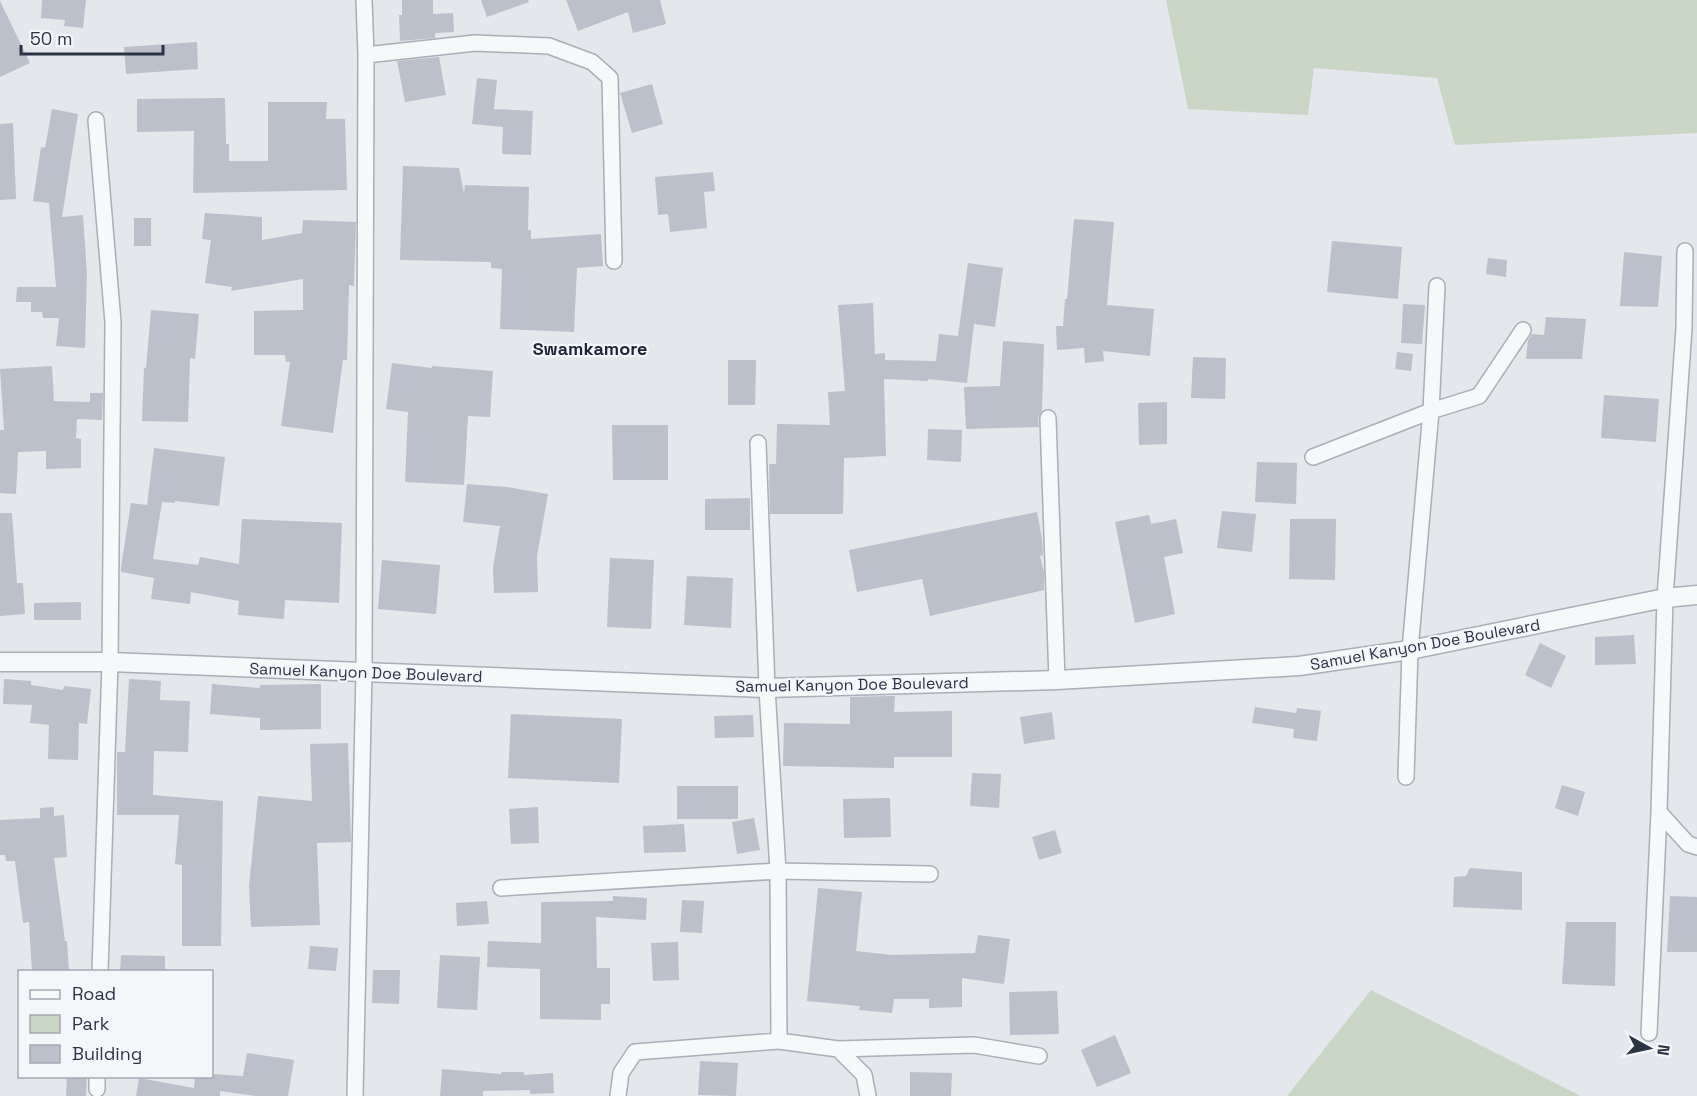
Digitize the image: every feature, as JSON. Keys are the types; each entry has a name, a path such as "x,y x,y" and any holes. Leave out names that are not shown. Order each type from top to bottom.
{"street":[{"path":"355,1096 364,671 366,55 364,0"},
{"path":"366,55 475,43 549,46 592,62 610,78 614,261"},
{"path":"96,120 113,322 110,662 100,970"},
{"path":"1649,1033 1659,812 1665,598 1684,328 1685,251"},
{"path":"1406,777 1410,650 1431,411 1437,286"},
{"path":"1313,457 1431,411 1479,396 1523,330"},
{"path":"1048,418 1057,680"},
{"path":"758,443 767,688 778,871 779,1041"},
{"name":"Samuel Kanyon Doe Boulevard","path":"0,662 110,662 767,688 1057,680 1299,666 1410,650 1665,598 1697,595"},
{"path":"1659,812 1688,844 1697,847"},
{"path":"501,888 778,871 930,874"},
{"path":"618,1096 621,1073 635,1052 779,1041 838,1049 974,1045 1039,1056"},
{"path":"838,1049 864,1075 868,1096"}],"green space":[{"path":"1166,0 1697,0 1697,133 1455,145 1437,78 1314,68 1308,115 1188,109"},
{"path":"1371,990 1581,1096 1287,1096"}],"building":[{"path":"42,0 86,0 83,28 64,26 65,20 41,18"},
{"path":"402,0 433,0 433,14 453,13 454,32 435,33 435,38 400,41 399,15 402,15"},
{"path":"481,0 528,0 529,2 487,17"},
{"path":"566,0 660,0 666,24 633,33 628,12 578,31"},
{"path":"0,1 30,63 0,77"},
{"path":"197,42 198,69 126,74 124,47"},
{"path":"439,57 446,95 405,102 397,61"},
{"path":"477,78 497,80 494,109 533,111 531,155 502,154 503,127 472,124"},
{"path":"652,84 663,124 632,133 620,93"},
{"path":"225,98 226,144 229,144 229,161 268,161 268,102 327,102 326,119 345,119 347,190 193,193 194,131 137,132 137,99"},
{"path":"52,109 78,114 62,217 83,215 87,274 85,348 56,346 59,318 43,318 42,312 31,312 31,302 16,302 17,287 56,287 49,203 33,201 41,147 45,148"},
{"path":"13,123 16,199 0,200 0,124"},
{"path":"403,166 459,168 464,193 465,185 529,187 528,230 531,230 531,239 601,234 603,266 577,268 574,332 500,329 502,269 491,268 491,262 400,260"},
{"path":"713,172 715,191 704,192 707,228 670,232 668,214 658,215 655,177"},
{"path":"205,213 262,217 262,240 302,233 303,220 356,222 354,286 349,285 347,360 343,360 333,433 281,426 290,362 286,362 285,355 254,355 254,311 303,310 303,279 231,291 232,287 205,283 211,240 202,239"},
{"path":"134,218 151,218 151,246 134,246"},
{"path":"1074,219 1114,222 1107,305 1154,309 1150,356 1103,351 1104,361 1085,363 1084,348 1057,350 1056,326 1063,326"},
{"path":"1332,241 1402,247 1398,299 1327,292"},
{"path":"1624,252 1662,256 1658,307 1620,306"},
{"path":"1488,258 1507,260 1506,277 1486,274"},
{"path":"968,263 1003,268 995,327 974,324 967,383 928,379 928,381 884,379 886,456 844,458 843,514 770,514 769,464 776,464 777,424 830,425 828,392 845,391 838,305 873,303 875,354 885,353 885,360 936,361 939,334 958,336"},
{"path":"1403,304 1425,305 1422,344 1401,343"},
{"path":"151,310 199,314 195,359 190,358 188,422 142,421 144,368 146,368"},
{"path":"1546,317 1586,319 1582,359 1526,359 1528,340 1532,334 1544,335"},
{"path":"1003,341 1044,344 1042,410 1038,418 1039,427 966,429 964,387 1000,386"},
{"path":"1397,352 1413,354 1411,371 1395,369"},
{"path":"1193,357 1226,358 1225,399 1191,398"},
{"path":"728,360 756,360 755,405 728,405"},
{"path":"392,363 432,368 432,366 493,371 490,417 468,416 464,485 405,482 408,412 386,409"},
{"path":"52,366 54,401 90,402 90,393 103,393 102,420 77,419 76,438 81,439 81,468 46,469 46,451 18,452 16,494 0,493 0,430 4,430 0,369"},
{"path":"1604,395 1659,399 1656,442 1601,438"},
{"path":"1167,402 1167,444 1139,445 1138,403"},
{"path":"612,425 668,425 668,480 613,480"},
{"path":"928,429 962,430 961,462 927,460"},
{"path":"154,448 225,457 219,506 175,501 175,503 162,502 153,559 198,565 200,557 239,564 242,519 342,523 339,603 285,600 284,619 238,615 239,601 191,592 190,604 151,599 154,578 121,572 121,567 131,503 147,505"},
{"path":"1257,462 1297,463 1296,504 1255,502"},
{"path":"467,484 507,487 548,494 537,556 538,592 494,593 493,568 500,526 463,522"},
{"path":"750,498 750,530 705,530 705,499"},
{"path":"1222,511 1256,514 1252,552 1217,548"},
{"path":"1037,512 1042,539 1043,555 1040,556 1044,572 1044,590 930,616 922,579 857,592 849,550"},
{"path":"0,513 12,513 17,583 23,583 25,614 0,616"},
{"path":"1149,515 1151,524 1176,519 1183,553 1164,557 1175,614 1135,623 1115,522"},
{"path":"1290,519 1336,519 1335,580 1289,579"},
{"path":"610,558 654,560 651,629 607,627"},
{"path":"382,560 440,565 436,614 378,609"},
{"path":"687,576 733,578 731,628 684,625"},
{"path":"81,602 81,620 34,620 34,603"},
{"path":"1634,635 1636,664 1595,665 1595,637"},
{"path":"1540,643 1566,656 1551,688 1525,675"},
{"path":"4,679 31,681 31,685 63,690 64,686 91,689 87,724 79,723 78,760 48,759 49,725 30,723 32,705 3,704"},
{"path":"129,679 161,681 160,700 190,701 188,752 154,751 153,795 223,801 221,946 182,946 182,865 175,864 179,815 117,815 117,752 125,752"},
{"path":"212,684 260,688 260,685 321,684 321,729 260,730 260,718 210,714"},
{"path":"895,696 894,712 952,711 952,757 894,757 894,768 783,766 784,723 850,724 850,697"},
{"path":"1255,707 1296,713 1297,708 1321,711 1317,741 1293,738 1294,729 1252,723"},
{"path":"1052,712 1055,739 1024,744 1020,717"},
{"path":"511,714 622,719 619,783 508,778"},
{"path":"753,715 754,737 715,738 714,716"},
{"path":"348,743 351,842 317,843 320,925 251,927 249,886 258,796 312,801 310,744"},
{"path":"972,773 1001,774 999,808 970,806"},
{"path":"1562,785 1585,792 1578,816 1555,808"},
{"path":"677,786 738,786 738,819 677,819"},
{"path":"890,798 891,837 844,838 843,799"},
{"path":"54,807 54,816 64,815 67,857 54,858 65,941 67,941 69,970 32,970 29,922 23,923 15,861 6,861 5,855 0,855 0,820 40,818 40,808"},
{"path":"538,807 539,843 511,844 509,809"},
{"path":"754,818 760,850 737,854 732,822"},
{"path":"684,824 686,852 644,853 643,826"},
{"path":"1055,830 1062,853 1039,860 1032,837"},
{"path":"1470,868 1522,872 1522,910 1453,907 1454,877 1466,876"},
{"path":"818,888 862,892 856,951 892,955 975,953 978,935 1010,939 1004,984 962,978 962,1007 929,1008 929,999 894,999 892,1013 859,1010 860,1006 807,1001"},
{"path":"613,896 647,898 646,920 596,917 597,968 610,968 610,1004 601,1004 601,1020 540,1019 540,969 487,967 488,941 541,943 541,902 613,901"},
{"path":"1670,896 1697,897 1697,952 1667,952"},
{"path":"682,900 704,901 702,933 680,932"},
{"path":"487,901 489,924 457,926 456,903"},
{"path":"1566,922 1616,922 1615,986 1562,984"},
{"path":"678,942 679,980 653,981 651,943"},
{"path":"310,946 338,948 336,971 308,969"},
{"path":"121,955 165,956 165,970 120,970"},
{"path":"440,955 480,957 477,1010 437,1008"},
{"path":"373,970 400,970 399,1004 372,1003"},
{"path":"1057,991 1059,1034 1010,1035 1009,992"},
{"path":"1115,1035 1131,1073 1097,1087 1081,1050"},
{"path":"247,1053 294,1060 288,1096 256,1096 220,1091 220,1096 136,1096 139,1078 194,1088 195,1078 213,1078 213,1074 243,1076"},
{"path":"700,1061 738,1063 736,1096 698,1095"},
{"path":"442,1069 501,1074 501,1072 524,1072 524,1075 553,1073 554,1093 530,1094 530,1090 483,1091 483,1096 440,1096"},
{"path":"910,1072 952,1073 951,1096 910,1096"},
{"path":"67,1078 87,1078 86,1096 66,1096"}],"district":[{"name":"Swamkamore","path":"590,349"}]}
